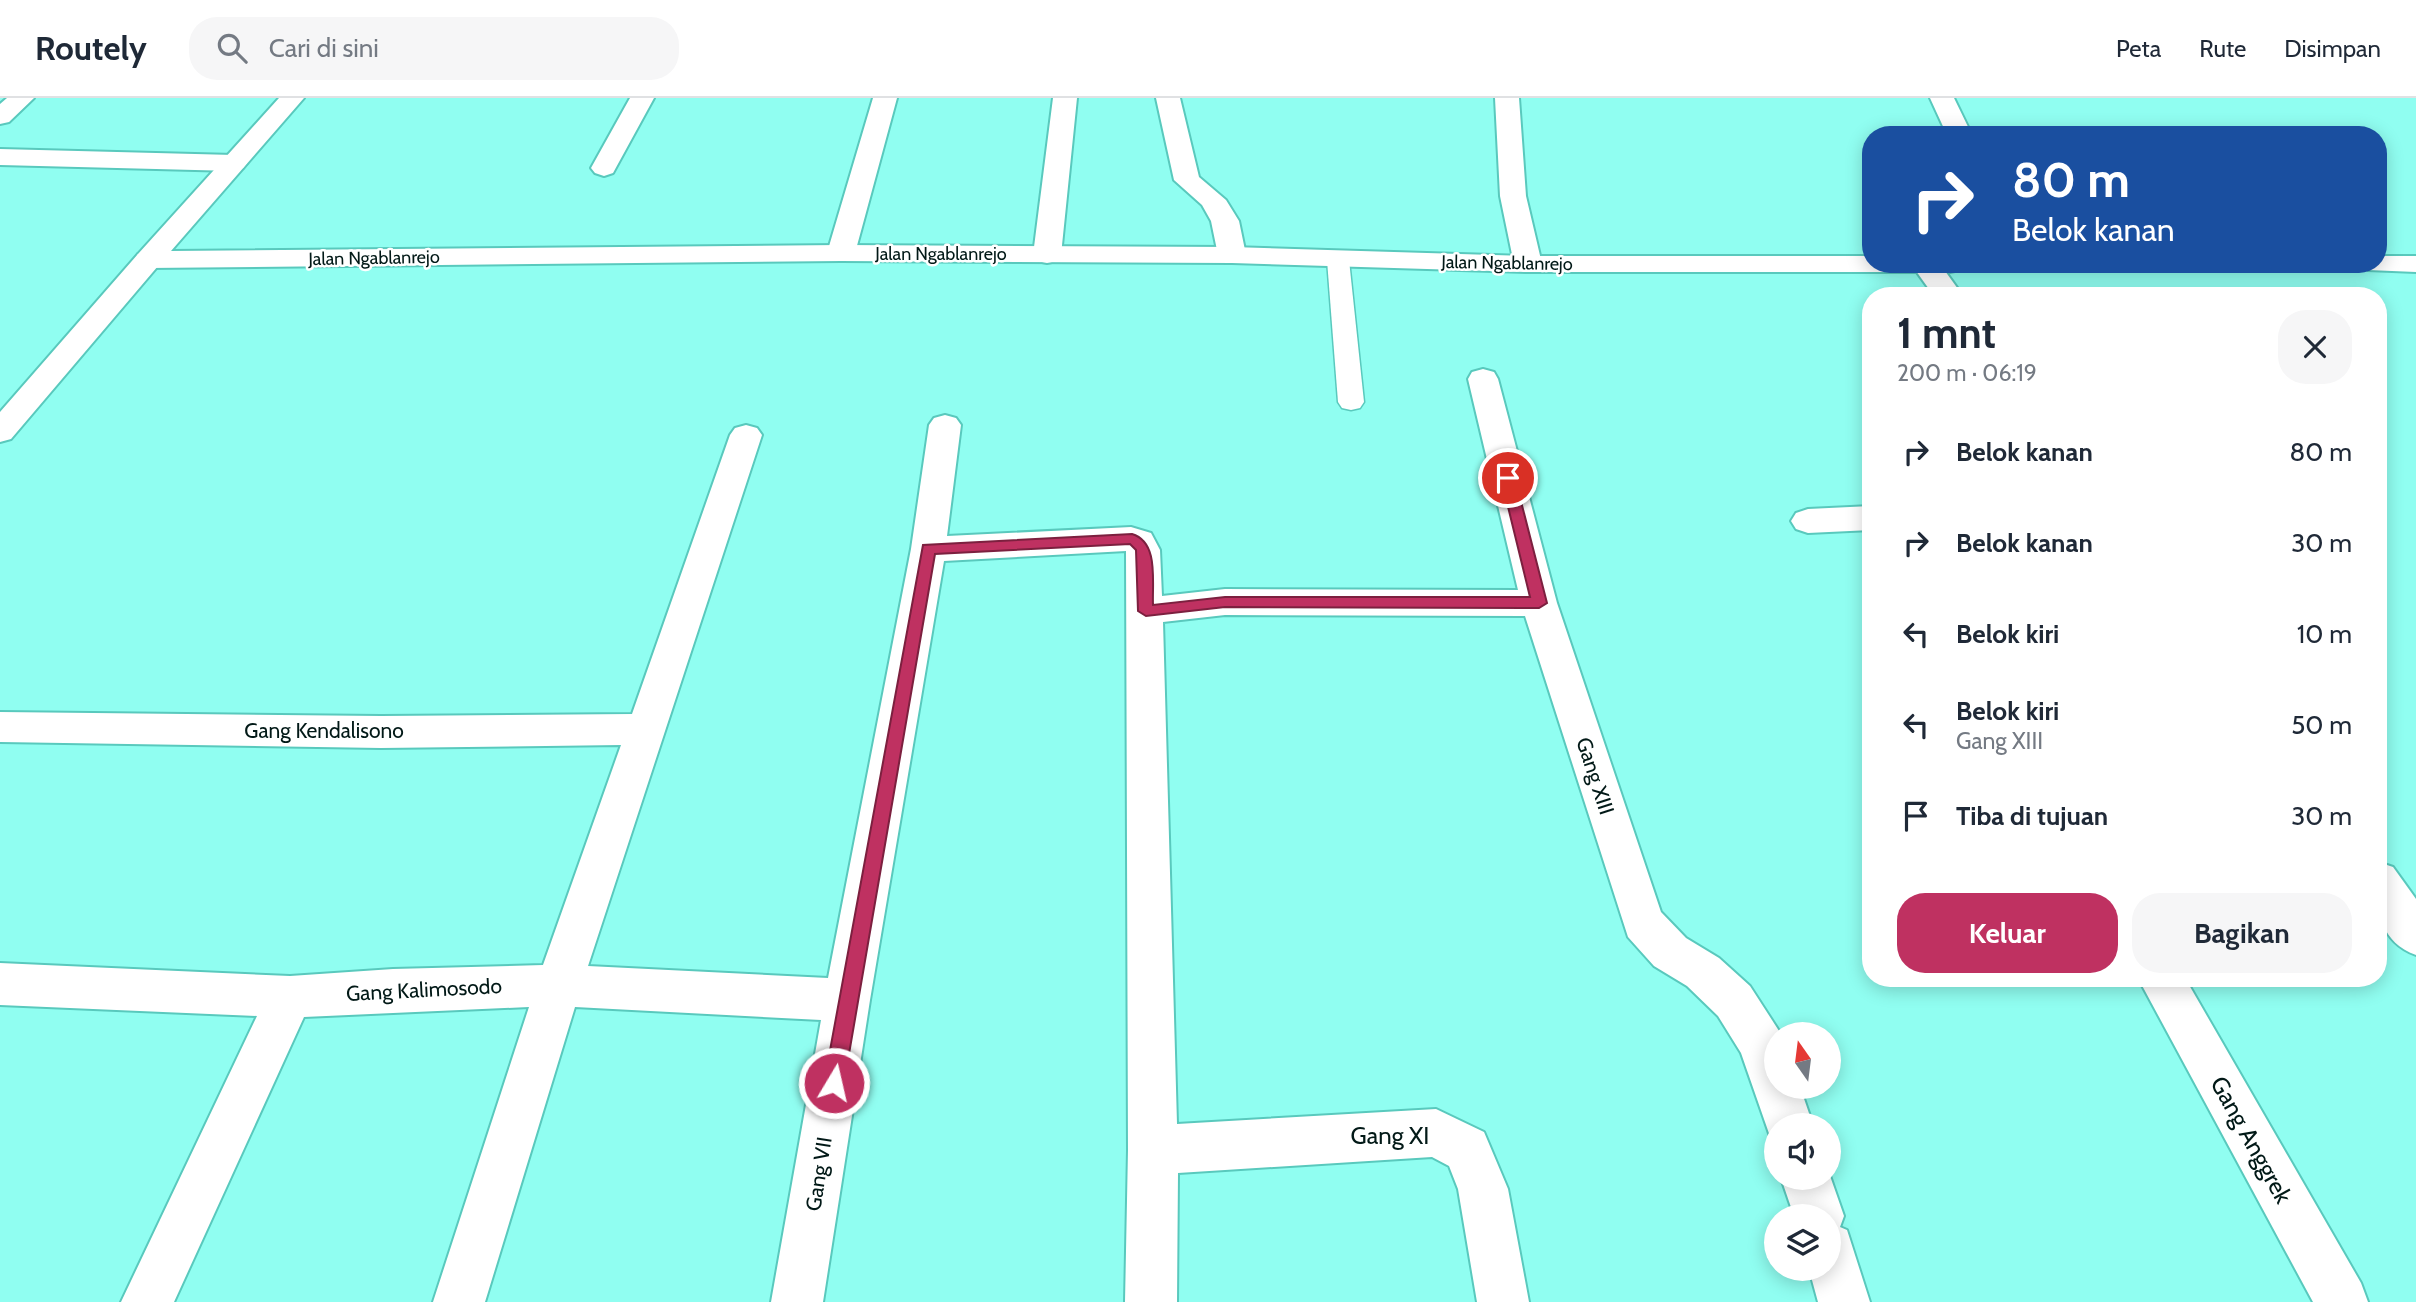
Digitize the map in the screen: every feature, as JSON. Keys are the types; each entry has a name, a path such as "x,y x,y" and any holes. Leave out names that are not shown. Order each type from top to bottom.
{"street":[{"path":"0,117 22,98"},
{"path":"0,432 292,98"},
{"path":"604,168 642,98"},
{"path":"841,253 885,98"},
{"path":"1047,255 1065,98"},
{"path":"1168,98 1187,180 1213,200 1225,220 1232,255"},
{"path":"1507,98 1513,196 1528,264"},
{"path":"1942,98 1956,126"},
{"path":"0,157 234,163"},
{"name":"Jalan Ngablanrejo","path":"148,260 841,253 1232,255 1528,264 1862,264"},
{"path":"2387,264 2416,264"},
{"name":"Gang XIII","path":"1483,379 1539,603 1643,923 1670,952 1703,972 1734,1001 1761,1044 1785,1113"},
{"name":"Gang VII","path":"797,1302 847,1000 928,549 944,425"},
{"path":"459,1302 559,985 746,435"},
{"path":"1808,521 1862,518"},
{"path":"928,549 1132,539 1139,542 1143,550 1153,1150 1151,1302"},
{"path":"1146,611 1225,602 1539,603"},
{"name":"Gang Kendalisono","path":"0,727 381,733 647,729"},
{"path":"2387,893 2416,935"},
{"name":"Gang Kalimosodo","path":"0,984 290,997 393,990 559,985 847,1000"},
{"name":"Gang Anggrek","path":"2165,987 2342,1302"},
{"path":"147,1302 290,997"},
{"name":"Gang XI","path":"1153,1150 1436,1133 1467,1149 1483,1189 1503,1302"},
{"path":"1838,1281 1844,1302"}],"lane":[{"path":"1338,260 1351,402"}],"route":[{"path":"834,1083 928,549 1132,539 1139,542 1143,550 1146,611 1225,602 1539,603 1508,478"}]}
